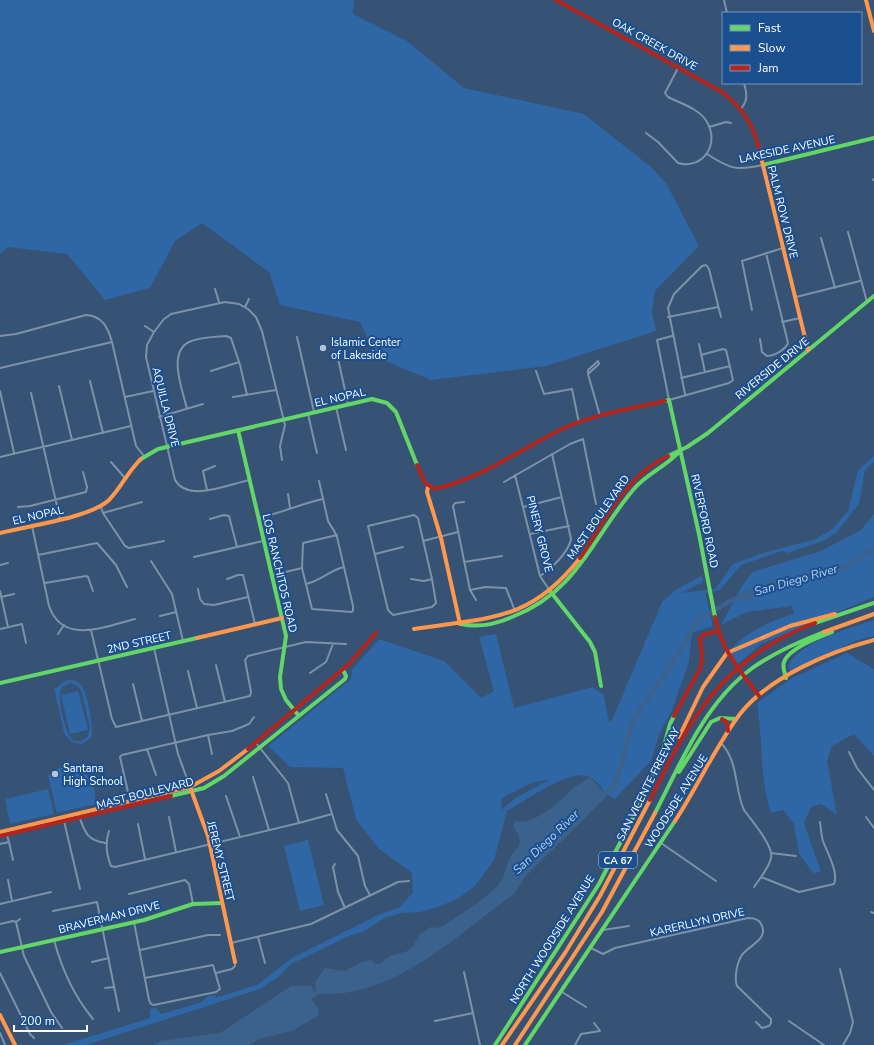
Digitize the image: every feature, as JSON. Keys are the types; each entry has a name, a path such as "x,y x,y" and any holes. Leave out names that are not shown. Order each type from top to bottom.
{"main road":[{"name":"OAK CREEK DRIVE","path":"556,0 727,95 741,109"},
{"path":"866,0 874,31"},
{"name":"PALM ROW DRIVE","path":"741,109 754,131 808,350"},
{"name":"LAKESIDE AVENUE","path":"763,164 874,138"},
{"name":"RIVERSIDE DRIVE","path":"680,451 708,433 874,296"},
{"name":"EL NOPAL","path":"0,533 82,515 101,507 108,501 134,464 144,456 167,447 348,404 377,399 387,403 392,408 428,486 427,492 441,538 460,624"},
{"path":"428,486 435,489 466,482 561,430 600,417 669,400"},
{"name":"RIVERFORD ROAD","path":"669,400 718,631 727,653 758,696"},
{"name":"LOS RANCHITOS ROAD","path":"238,430 286,636 286,647 280,684 284,697 299,716"},
{"name":"MAST BOULEVARD","path":"460,624 496,617 515,611 551,593 578,562 628,486 647,468 671,453 680,451"},
{"name":"MAST BOULEVARD","path":"460,624 479,626 514,617 533,608 571,579 618,509 642,481 660,466 674,459 680,451"},
{"path":"614,506 618,509"},
{"path":"551,593 590,642 595,652 601,686"},
{"name":"SAN VICENTE FREEWAY","path":"502,1045 576,936 600,895 672,755 700,707 744,661 781,638 874,602"},
{"path":"672,755 703,687 727,653 790,626 857,608"},
{"path":"786,678 784,661 791,654 815,640 874,614"},
{"name":"SAN VICENTE FREEWAY","path":"514,1045 588,935 614,891 701,726 717,702 750,670 785,648 874,614"},
{"name":"2ND STREET","path":"0,683 282,618"},
{"path":"414,629 460,624"},
{"name":"NORTH WOODSIDE AVENUE","path":"495,1045 608,866 640,804 661,757 670,724 700,670 702,661 700,639 703,635 718,631"},
{"name":"MAST BOULEVARD","path":"0,832 190,786 216,774 343,670 368,646 376,633"},
{"name":"WOODSIDE AVENUE","path":"525,1045 661,843 690,798 736,719 758,696 786,678 839,651 874,640"},
{"name":"MAST BOULEVARD","path":"0,836 192,792 216,782 345,679 345,672 343,670"},
{"path":"668,787 707,726 720,718 736,719"},
{"path":"720,718 727,722 728,731"},
{"name":"JEREMY STREET","path":"190,786 210,844 235,962"},
{"name":"BRAVERMAN DRIVE","path":"0,952 134,922 194,904 222,903"},
{"path":"0,1015 15,1045"}],"street":[{"path":"724,0 728,12"},
{"path":"646,133 658,142 678,163 698,162 707,154 711,139 710,127 707,121 698,112 666,94 666,90 678,68"},
{"path":"741,109 746,103 747,96 744,84"},
{"path":"710,127 726,122 731,123"},
{"name":"LAKESIDE AVENUE","path":"707,154 723,165 736,169 763,164"},
{"path":"848,232 860,281 867,302"},
{"path":"821,238 835,288"},
{"path":"752,310 742,262 745,259 783,248"},
{"path":"760,339 762,352 767,356 771,356 786,347 788,342 766,253"},
{"path":"685,394 668,317 668,308 674,294 702,266 706,265 709,269 721,317"},
{"path":"795,297 860,281"},
{"path":"215,289 218,302 232,302 245,307 254,314 259,325 284,420 285,429 280,446 282,460"},
{"path":"245,307 249,299"},
{"name":"AQUILLA DRIVE","path":"218,302 171,314 164,319 154,332 147,345 146,355 153,391 174,477 179,486 190,492 207,490 250,480"},
{"path":"668,317 719,307"},
{"path":"0,336 16,334 86,314 98,318 105,323 112,342 136,446 144,456"},
{"path":"782,322 800,318"},
{"path":"146,326 154,332"},
{"path":"187,409 177,362 180,350 190,342 226,336 231,338 247,394"},
{"name":"RIVERFORD ROAD","path":"669,400 657,340 673,336"},
{"path":"297,337 314,412"},
{"path":"0,368 112,342"},
{"path":"699,344 706,372"},
{"path":"669,400 685,394 729,383 733,378 727,352 723,349 701,354"},
{"path":"337,354 348,404"},
{"path":"588,374 600,364 598,361 588,369 588,374 600,417"},
{"path":"211,371 239,362"},
{"path":"681,378 731,366"},
{"path":"536,371 544,394 572,389 579,423"},
{"path":"90,381 103,433"},
{"path":"59,386 72,440"},
{"path":"233,397 276,390"},
{"path":"0,391 14,453"},
{"path":"125,397 153,391"},
{"path":"30,393 60,519"},
{"path":"159,417 203,404"},
{"path":"336,407 346,450"},
{"path":"308,414 317,454"},
{"path":"0,457 132,426"},
{"path":"504,482 570,444 583,439 596,504"},
{"path":"540,576 547,572 569,546 571,536 552,454"},
{"path":"111,462 125,478"},
{"path":"207,490 203,471 215,466"},
{"path":"18,507 20,508 86,492 87,487 84,472"},
{"name":"PINERY GROVE","path":"515,475 540,576 551,593"},
{"path":"319,482 328,521 337,535 353,611 312,609 302,568 303,543 337,535"},
{"path":"288,494 290,508"},
{"path":"523,507 562,497"},
{"path":"259,518 323,499"},
{"path":"103,513 142,502"},
{"path":"464,502 455,503 453,506 470,590 476,600"},
{"path":"101,507 103,513 125,546 129,548 164,541"},
{"path":"210,519 224,515 229,516 237,547"},
{"path":"414,515 418,518 436,603 432,607 393,615 388,610 374,554 368,526 414,515"},
{"path":"32,526 51,611 64,625 76,630 91,630 135,619"},
{"path":"530,534 569,526"},
{"path":"424,541 441,538 458,532"},
{"path":"194,557 264,541"},
{"path":"38,555 97,543 116,565 127,587"},
{"path":"374,554 403,547"},
{"path":"464,562 502,556"},
{"path":"151,561 170,590 183,641"},
{"path":"0,565 8,563"},
{"path":"306,584 318,581 335,569 344,567"},
{"path":"273,575 302,568"},
{"path":"227,579 238,575 243,575 255,624"},
{"path":"45,583 86,576 88,577 93,591"},
{"path":"411,579 424,581 432,579"},
{"path":"470,590 485,587 506,588 515,611"},
{"path":"198,589 200,600 204,604 214,605 248,597"},
{"path":"0,591 8,627"},
{"path":"1,597 14,594"},
{"path":"160,616 176,612"},
{"path":"0,629 22,624 26,643"},
{"path":"58,634 64,625"},
{"path":"91,630 114,726 119,727 225,702 251,694 245,658 248,656 306,642 346,644"},
{"path":"310,673 326,662 333,643"},
{"name":"JEREMY STREET","path":"154,648 175,742 190,786"},
{"path":"216,664 225,702"},
{"path":"188,671 197,708"},
{"path":"132,684 142,721"},
{"path":"132,806 121,756 175,742 232,731 249,724 254,717"},
{"path":"208,735 212,754"},
{"path":"256,742 288,783 299,824"},
{"path":"721,743 730,755 735,769 740,799 744,810 771,849 768,867 754,887"},
{"path":"147,749 156,774"},
{"path":"849,752 856,768 874,790"},
{"path":"253,777 269,830"},
{"path":"326,794 340,836 358,856 365,886 370,895"},
{"path":"226,796 240,837"},
{"path":"78,813 84,831 89,837 97,842 106,843"},
{"path":"109,831 106,843 107,854 110,866 115,867 299,824 332,814"},
{"path":"63,816 80,889"},
{"path":"169,817 176,852"},
{"path":"866,817 874,828"},
{"path":"761,877 799,892 834,884 835,880 831,858 823,840 820,822"},
{"path":"138,824 145,859"},
{"path":"7,835 14,860"},
{"path":"0,844 9,842"},
{"path":"661,843 716,881"},
{"path":"771,853 796,856"},
{"path":"334,864 333,867 338,892 345,908"},
{"path":"8,880 12,901"},
{"path":"128,894 185,880 189,884 194,904"},
{"path":"231,943 311,924 398,882 409,881"},
{"path":"0,904 51,892"},
{"path":"53,911 97,902 119,1011"},
{"name":"KARERLLYN DRIVE","path":"591,948 603,954 615,948 748,918 756,919 762,925 762,938 740,957 735,981 737,986 771,1019 771,1023 766,1028 762,1028 756,1022"},
{"path":"0,924 13,921 16,922 20,919"},
{"path":"16,922 24,956 51,1012 62,1028"},
{"path":"134,922 151,1004 154,1005 216,992 220,989 214,966 209,964 146,978"},
{"path":"603,930 629,926"},
{"path":"140,950 208,936 220,935"},
{"path":"258,937 265,963"},
{"path":"54,940 60,964 81,1004 93,1020"},
{"path":"92,962 109,958"},
{"name":"JEREMY STREET","path":"216,972 234,968 235,962"},
{"path":"840,969 853,1022 850,1033 843,1045"},
{"path":"464,972 480,1045"},
{"path":"0,973 30,1034 34,1038"},
{"path":"105,988 114,987"},
{"path":"562,992 586,1007"},
{"path":"436,1021 473,1013"},
{"path":"789,1021 824,1045"},
{"path":"574,1045 582,1034 600,1031 594,1023"},
{"path":"0,1032 5,1045"}],"shaded area":[{"path":"0,0 354,0 353,14 407,41 464,88 584,114 651,167 666,183 699,246 655,291 652,312 656,331 546,366 431,380 376,357 360,322 280,305 269,272 202,223 175,241 150,288 105,300 67,254 8,247 0,254"},
{"path":"874,456 874,462 865,470 859,504 836,533 825,540 788,553 782,551 741,565 720,590 705,593 713,626 692,633 689,662 672,710 659,735 651,761 615,799 590,777 581,775 559,781 507,811 494,860 475,886 459,898 438,907 420,912 402,913 384,918 363,932 351,935 291,964 277,978 260,989 86,1045 63,1045 150,1018 150,1009 156,1008 161,1014 202,1002 208,996 216,995 215,998 257,985 292,958 376,916 400,907 413,892 412,873 378,848 356,819 343,768 290,767 268,746 351,679 352,670 379,639 444,661 481,698 494,691 479,637 496,634 514,708 593,687 604,695 609,723 612,720 662,602 674,591 701,576 704,579 701,583 681,593 715,589 733,564 763,553 816,539 832,529 848,511 858,470","holes":["551,779 517,797 501,810 502,798 531,783"]},
{"path":"874,514 874,597 761,644 738,664 729,652 734,646 758,628 794,614 792,606 747,612 721,625 740,589 752,572 821,551 861,530"},
{"path":"874,620 874,636 855,641 791,673 788,665 804,649 826,637"},
{"path":"847,653 874,669 874,756 854,734 832,746 827,761 837,815 821,804 811,807 804,823 821,872 813,873 799,854 794,824 783,810 771,813 767,800 763,772 757,703 792,678"},
{"path":"69,680 77,682 81,685 86,695 90,711 92,733 91,738 82,744 71,742 64,733 54,688 57,688 63,682","holes":["71,683 78,686 81,690 90,727 88,736 81,741 74,741 67,731 62,715 60,692 62,687"]},
{"path":"78,691 88,730 70,734 61,695"},
{"path":"67,767 86,774 94,790 96,804 57,813 48,775 57,769"},
{"path":"48,789 54,814 10,824 5,799"},
{"path":"308,840 324,905 300,911 284,846"}],"water":[{"path":"776,580 774,592 741,602 750,589 759,584"},
{"path":"590,777 607,796 525,877 514,894 422,962 397,976 372,986 344,993 316,994 315,982 325,968 345,971 360,963 371,960 376,964 382,963 388,957 403,953 410,949 421,932 423,933 430,927 436,928 443,926 467,911 492,892 502,879 508,861 519,846 520,838 513,827 514,821 524,822 535,818 552,808 573,788"},
{"path":"291,986 311,986 314,992 309,996 318,1008 319,1015 292,1031 259,1039 249,1045 155,1045 160,1041 220,1033"}],"waterway":[{"name":"San Diego River","path":"770,586 847,566 874,548"},
{"name":"San Diego River","path":"600,796 615,787 633,720 669,668 698,620 732,600 748,593"},
{"name":"San Diego River","path":"306,999 321,991"}],"traffic: fast":[{"path":"763,165 874,138"},
{"path":"668,456 687,447 708,433 874,296"},
{"path":"141,459 158,449 372,399 387,403 396,412 417,465"},
{"path":"665,401 669,400 699,534 715,617"},
{"path":"238,430 286,636 280,677 281,689 286,700 299,716"},
{"path":"461,624 474,626 500,622 534,606 553,593 568,579 582,562 618,509 638,484 680,451"},
{"path":"550,591 590,642 595,652 601,686"},
{"path":"815,623 874,603"},
{"path":"655,813 695,735 720,699 734,683 751,669 768,658 795,644 824,632"},
{"path":"786,678 783,666 787,657 805,644 832,632"},
{"path":"0,683 197,638"},
{"path":"171,796 204,788 224,776 345,679 346,676 343,670"},
{"path":"495,1045 599,884 640,804 661,757 670,724 674,716"},
{"path":"679,772 711,722 720,718 736,719"},
{"path":"525,1045 675,821"},
{"path":"0,952 144,920 193,904 222,903"}],"traffic: slow":[{"path":"866,0 874,31"},
{"path":"759,149 808,350"},
{"path":"0,533 73,517 100,506 109,500 141,459"},
{"path":"428,487 427,492 441,538 460,624"},
{"path":"414,629 486,618 525,606 543,595 561,579 580,558"},
{"path":"679,737 703,687 727,653 790,626 835,614"},
{"path":"824,632 874,614"},
{"path":"197,638 282,618"},
{"path":"675,821 731,727 752,701 783,677 838,651 874,640"},
{"path":"0,832 190,787 219,771 248,749"},
{"path":"190,787 208,836 235,962"},
{"path":"502,1045 565,953 600,896 650,800"},
{"path":"515,1045 602,912 655,813"},
{"path":"0,1015 15,1045"}],"traffic: jam":[{"path":"556,0 722,92 736,104 746,117 754,132 759,149"},
{"path":"417,465 425,483 435,489 469,478 500,463 546,437 587,419 665,401"},
{"path":"580,558 607,515 628,487 640,475 668,456"},
{"path":"715,617 722,640 732,659 759,696"},
{"path":"650,800 680,742 696,716 713,693 733,672 756,653 783,637 815,623"},
{"path":"674,716 701,667 702,654 700,639 703,635 718,631"},
{"path":"248,749 349,664 376,633"},
{"path":"722,719 727,722 728,731"},
{"path":"0,836 171,796"}],"place":[{"name":"Islamic Center of Lakeside","path":"323,348"},
{"name":"Santana High School","path":"55,774"}]}
